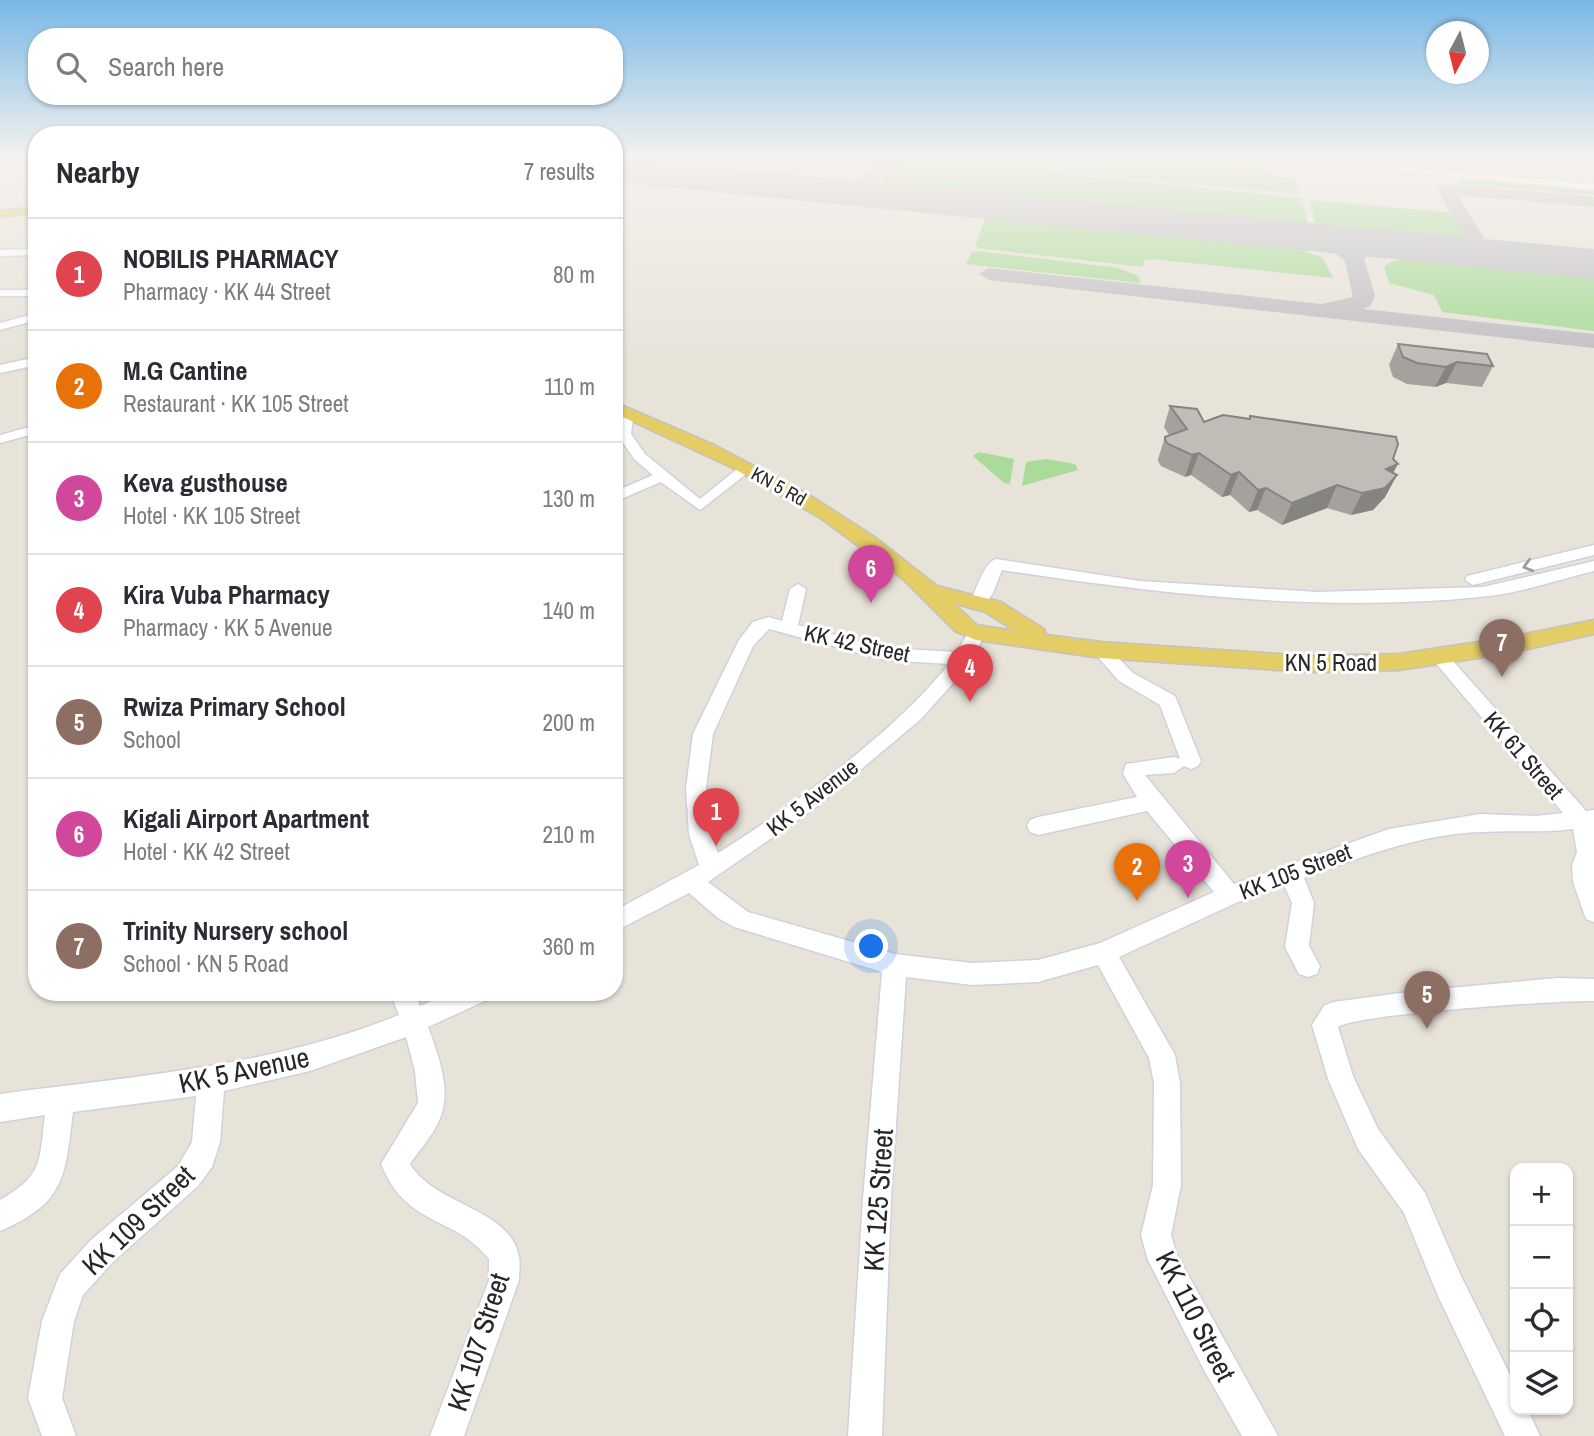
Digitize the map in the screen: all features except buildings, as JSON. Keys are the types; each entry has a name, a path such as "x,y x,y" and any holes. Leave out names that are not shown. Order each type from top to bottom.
{"main road":[{"name":"KN 5 Rd","path":"623,411 747,468 799,496 857,534 930,590 974,619"},
{"path":"974,619 1002,625 1001,614 1023,629 1066,645"},
{"path":"974,619 1066,645"},
{"name":"KN 5 Road","path":"1066,645 1101,650 1308,664 1399,662 1511,645 1594,626"}],"street":[{"path":"0,253 28,252"},
{"path":"17,293 28,285"},
{"path":"0,293 28,293"},
{"path":"0,327 28,319"},
{"path":"0,369 28,362"},
{"path":"0,439 28,431"},
{"path":"623,440 662,476 701,506 747,468"},
{"path":"623,494 662,476"},
{"path":"1365,596 1460,583 1594,550"},
{"name":"KK 5 Avenue","path":"623,917 702,876 826,789 913,717 965,659 974,619 996,564 1076,578 1203,592 1365,596"},
{"path":"1365,596 1483,592 1594,566"},
{"name":"KK 42 Street","path":"798,589 789,628 885,654 965,659"},
{"path":"702,876 696,773 703,734 746,644 762,624 789,628"},
{"path":"1101,650 1126,677 1168,701 1182,763 1133,769 1133,774 1152,802 1230,895"},
{"name":"KK 61 Street","path":"1439,656 1588,819"},
{"path":"1038,826 1152,802"},
{"path":"1588,819 1591,853 1583,860 1584,878 1594,912"},
{"name":"KK 105 Street","path":"702,876 726,911 742,920 895,965 972,974 1038,971 1104,953 1230,895 1360,847 1415,832 1480,823 1536,825 1588,819"},
{"path":"1291,873 1303,904 1297,947 1308,966"},
{"name":"KK 110 Street","path":"1104,953 1162,1055 1167,1083 1167,1185 1156,1236 1163,1260 1215,1359 1261,1436"},
{"name":"KK 125 Street","path":"865,1436 877,1209 895,965"},
{"path":"1523,1436 1449,1285 1415,1203 1368,1139 1341,1079 1325,1025 1333,1014 1409,1002 1544,989 1594,990"},
{"path":"406,1001 415,1021"},
{"name":"KK 5 Avenue","path":"0,1108 211,1080 309,1058 415,1021 458,1001"},
{"name":"KK 107 Street","path":"415,1021 433,1099 428,1113 405,1144 395,1164 400,1178 412,1191 436,1208 488,1236 504,1254 504,1280 447,1436"},
{"name":"KK 109 Street","path":"59,1436 45,1398 58,1321 71,1284 102,1251 188,1176 202,1157 211,1080"},
{"path":"0,1216 40,1192 48,1181 52,1170 61,1099"}],"green space":[{"path":"984,224 1075,224 1291,246 1323,258 1333,278 1152,259 1144,260 1143,267 975,246"},
{"path":"1276,224 1308,224 1309,227"},
{"path":"1316,224 1461,224 1471,243 1317,228"},
{"path":"972,252 1119,268 1138,276 1141,283 966,264"},
{"path":"1415,258 1594,275 1594,331 1442,312 1434,295 1389,283 1384,267 1392,261"},
{"path":"979,452 1014,459 1010,484 1004,483 973,456"},
{"path":"1046,459 1075,464 1078,470 1022,486 1026,462"}],"taxiway":[{"path":"1466,224 1483,253"},
{"path":"1295,235 1333,243 1354,258"},
{"path":"1354,258 1364,249 1409,246"},
{"path":"1325,310 1346,308 1362,301 1364,296 1354,258"},
{"path":"989,274 1594,341"}],"runway":[{"path":"1177,224 1594,264"}],"place":[{"name":"Kigali Airport Apartment","path":"871,603"},
{"name":"Trinity Nursery school","path":"1502,677"},
{"name":"Kira Vuba Pharmacy","path":"970,702"},
{"name":"NOBILIS PHARMACY","path":"716,846"},
{"name":"Keva gusthouse","path":"1188,898"},
{"name":"M.G Cantine","path":"1137,901"},
{"name":"Rwiza Primary School","path":"1427,1029"}]}
